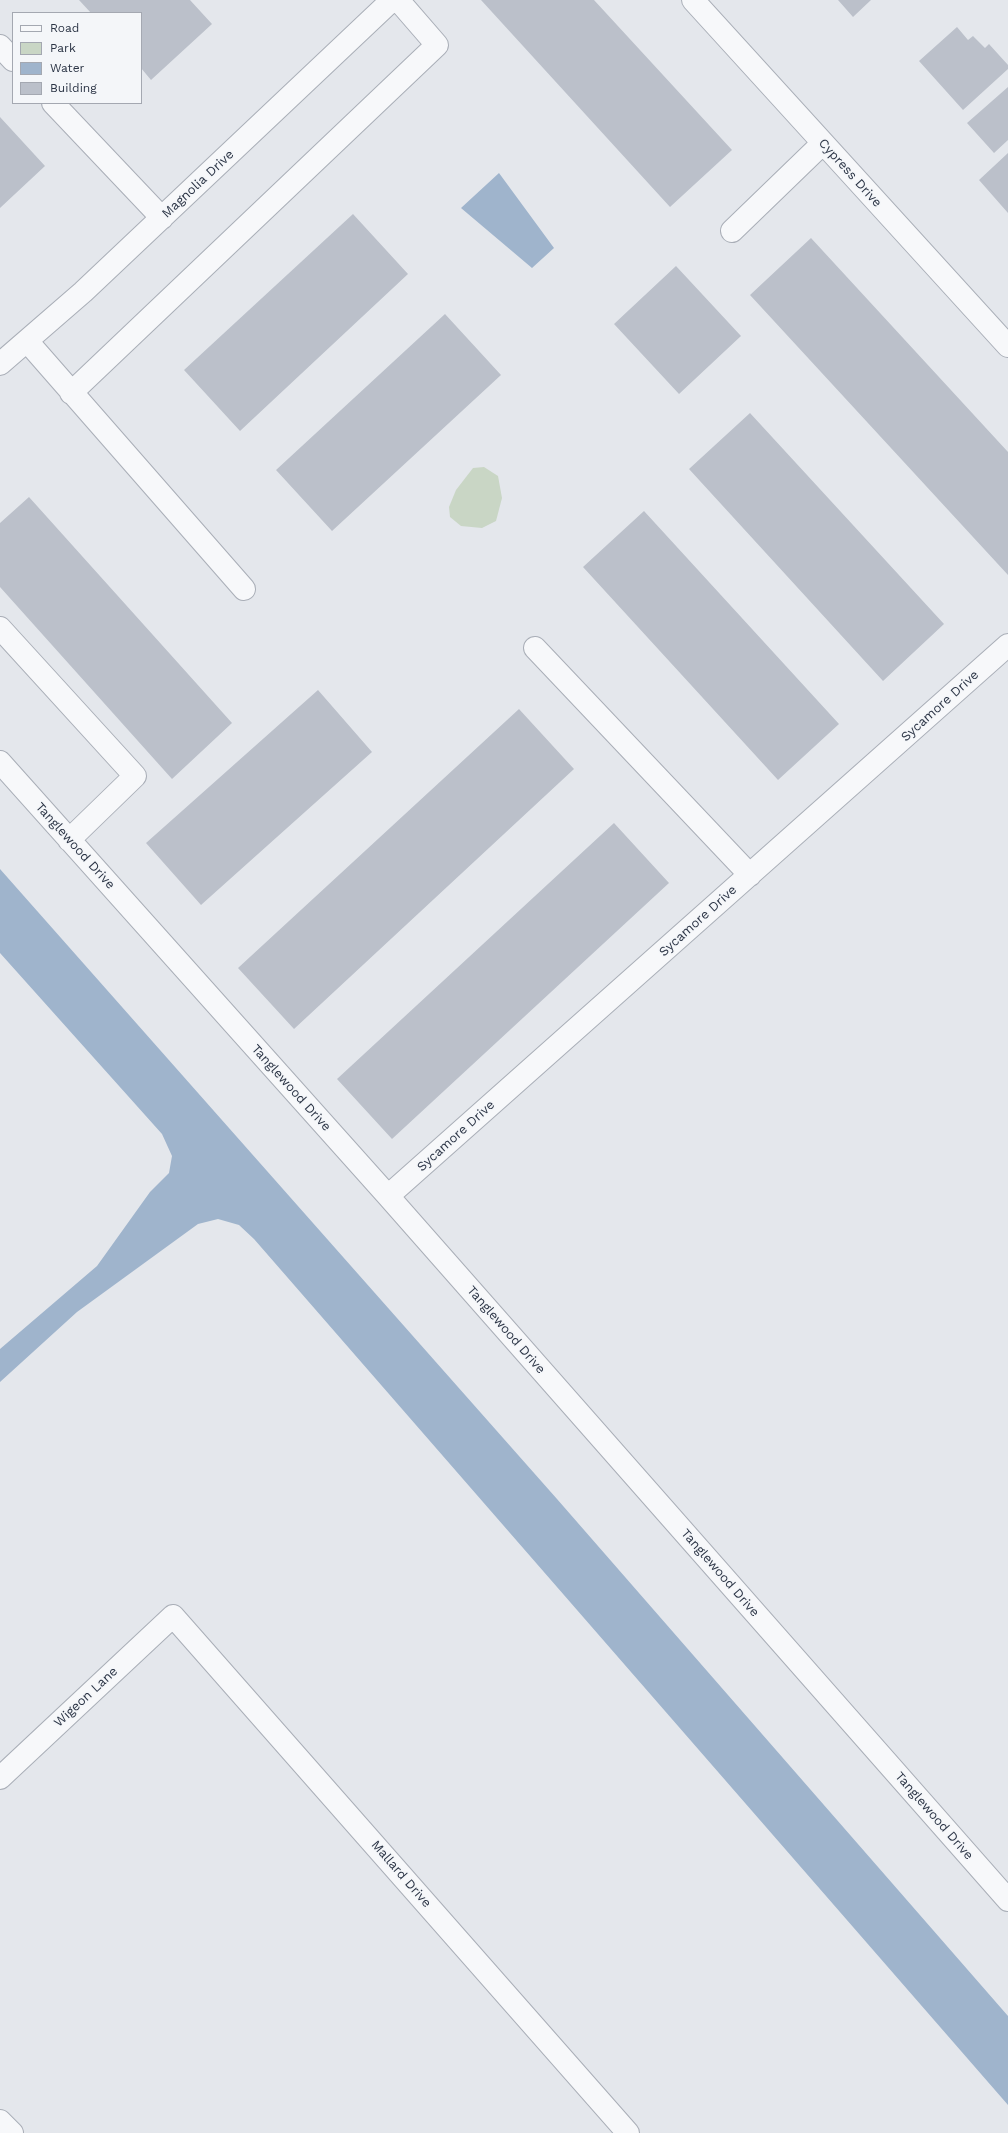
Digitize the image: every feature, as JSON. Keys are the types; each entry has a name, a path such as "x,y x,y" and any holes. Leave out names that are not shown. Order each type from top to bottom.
{"street":[{"name":"Magnolia Drive","path":"0,364 162,218 392,0"},
{"path":"72,393 437,45 398,0"},
{"name":"Cypress Drive","path":"693,0 1008,346"},
{"path":"0,46 12,59"},
{"path":"54,104 162,218"},
{"path":"732,231 823,143"},
{"path":"27,341 244,589"},
{"path":"0,628 135,776 69,840"},
{"name":"Sycamore Drive","path":"388,1196 1008,645"},
{"path":"535,648 750,875"},
{"name":"Tanglewood Drive","path":"0,762 388,1196 1008,1900"},
{"name":"Wigeon Lane","path":"0,1778 173,1616"},
{"name":"Mallard Drive","path":"173,1616 628,2133"},
{"path":"0,2122 12,2133"}],"green space":[{"path":"484,467 498,476 502,498 496,521 482,528 461,526 450,517 449,507 456,490 473,468"}],"water":[{"path":"499,173 554,248 532,268 461,208"},
{"path":"0,869 557,1499 1008,2016 1008,2105 254,1239 239,1225 218,1219 198,1224 77,1312 0,1382 0,1349 97,1266 150,1192 169,1173 172,1156 162,1134 0,953"}],"building":[{"path":"79,0 190,0 212,24 151,80 142,69 142,12 90,12"},
{"path":"481,0 594,0 732,150 670,207"},
{"path":"838,0 871,0 853,17"},
{"path":"957,27 968,40 973,36 985,48 989,44 1008,65 1008,69 963,110 919,61"},
{"path":"1008,87 1008,140 994,153 967,123"},
{"path":"0,117 45,166 0,208"},
{"path":"1008,153 1008,213 979,180"},
{"path":"353,214 408,274 240,431 184,370"},
{"path":"811,238 1008,452 1008,575 750,295"},
{"path":"676,266 741,336 679,394 614,324"},
{"path":"445,314 501,375 332,531 276,470"},
{"path":"750,413 944,624 883,681 689,469"},
{"path":"29,497 232,723 172,779 0,587 0,523"},
{"path":"644,511 839,724 778,780 583,567"},
{"path":"318,690 372,752 201,905 146,843"},
{"path":"519,709 574,769 294,1029 238,968"},
{"path":"614,823 669,883 392,1139 337,1079"}]}
